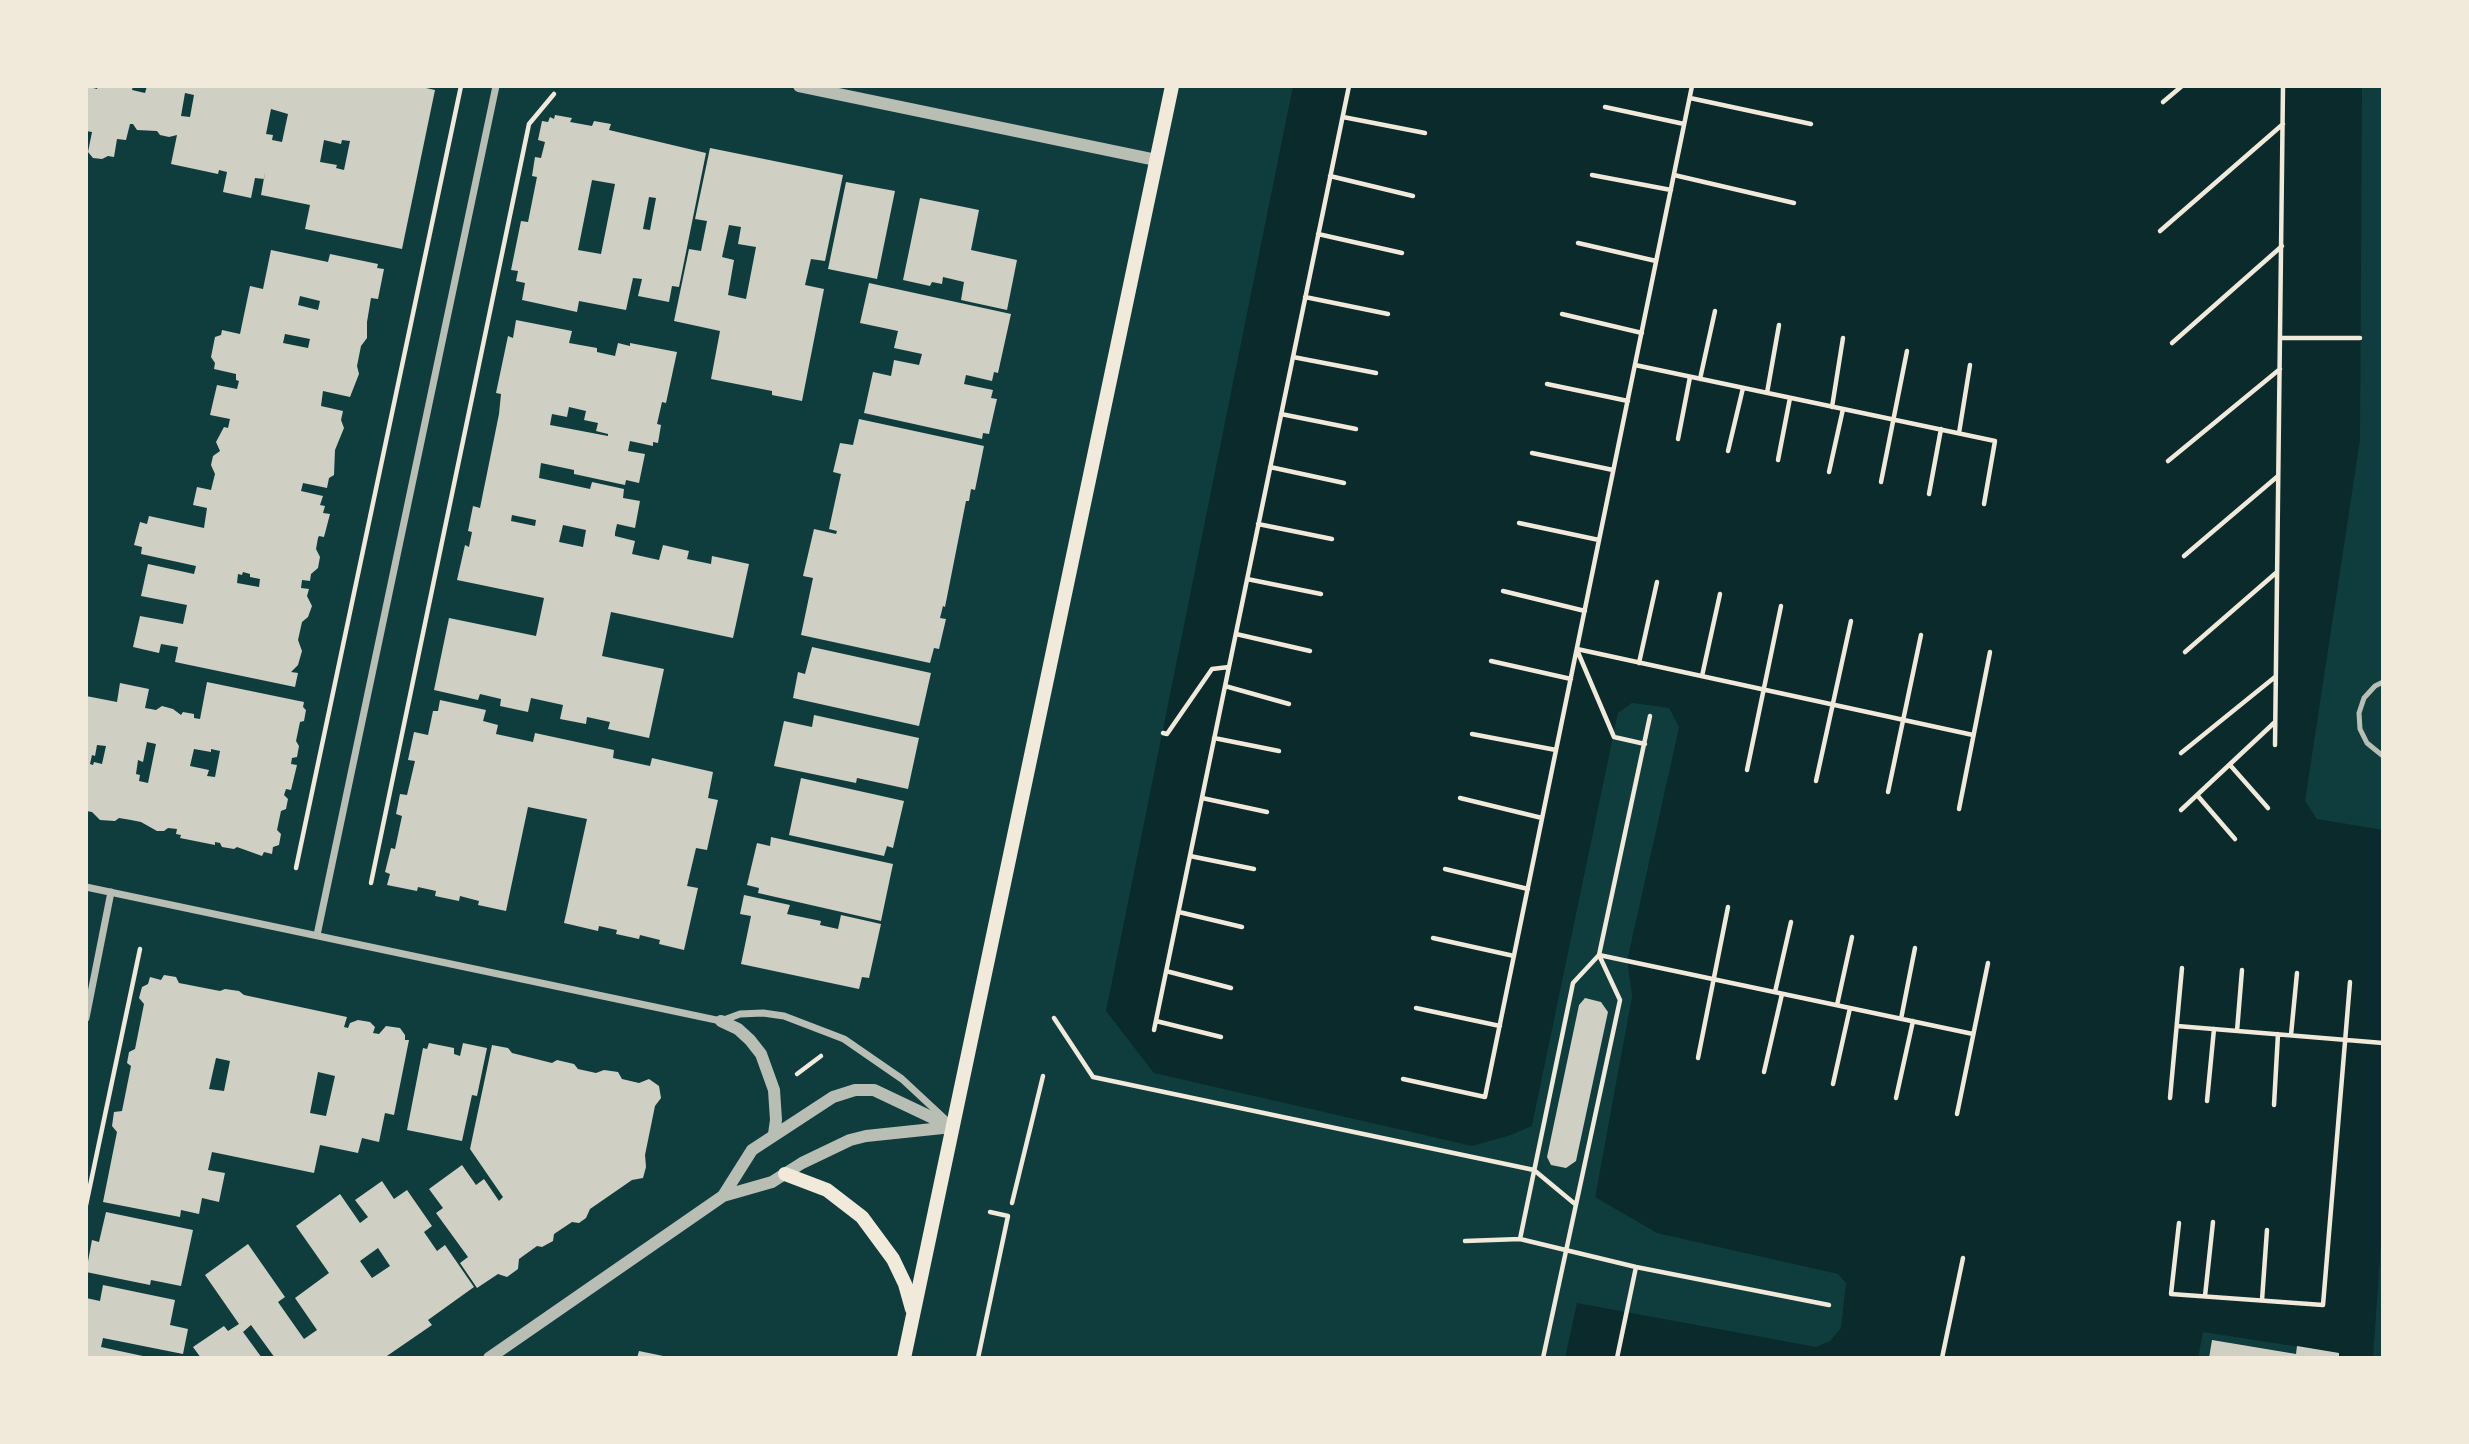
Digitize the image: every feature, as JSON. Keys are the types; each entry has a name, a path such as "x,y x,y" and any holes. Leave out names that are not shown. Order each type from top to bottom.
{"main road":[{"path":"904,1358 1171,86"},
{"path":"785,1174 827,1190 862,1217 893,1259 905,1284 913,1313"}],"street":[{"path":"317,935 496,86"},
{"path":"799,86 1156,160"},
{"path":"86,887 721,1021 738,1029 761,1054 774,1090 774,1134"},
{"path":"86,1017 111,892"},
{"path":"721,1021 740,1014 784,1016 845,1039 902,1079 953,1127"},
{"path":"723,1196 752,1150 833,1097 855,1090 874,1090 953,1127"},
{"path":"489,1358 723,1196 772,1182 802,1163 858,1138 953,1127"}],"lane":[{"path":"2383,682 2364,698 2359,713 2360,729 2367,743 2383,756"}],"path":[{"path":"296,868 461,86"},
{"path":"1154,1030 1349,86"},
{"path":"1403,1079 1485,1097 1692,86"},
{"path":"2163,102 2182,86"},
{"path":"2275,746 2283,86"},
{"path":"371,883 529,124 554,94"},
{"path":"1690,99 1811,124"},
{"path":"1605,107 1684,124"},
{"path":"1343,117 1425,133"},
{"path":"2160,231 2283,124"},
{"path":"1592,175 1671,190"},
{"path":"1674,175 1794,203"},
{"path":"1330,176 1413,196"},
{"path":"1318,234 1402,253"},
{"path":"1578,243 1656,261"},
{"path":"2172,342 2282,246"},
{"path":"1305,297 1388,314"},
{"path":"1700,379 1715,311"},
{"path":"1562,314 1642,333"},
{"path":"1767,393 1779,325"},
{"path":"1832,407 1843,338"},
{"path":"2281,338 2360,338"},
{"path":"1881,482 1907,351"},
{"path":"1293,357 1376,373"},
{"path":"1635,365 1995,441 1984,504"},
{"path":"1959,433 1970,365"},
{"path":"2168,461 2280,369"},
{"path":"1678,439 1690,377"},
{"path":"1547,384 1628,401"},
{"path":"1728,451 1743,388"},
{"path":"1778,460 1790,398"},
{"path":"1829,472 1843,409"},
{"path":"1281,414 1356,429"},
{"path":"1929,494 1941,429"},
{"path":"1532,453 1614,470"},
{"path":"1270,467 1345,483"},
{"path":"2184,556 2278,476"},
{"path":"1518,523 1600,540"},
{"path":"1258,524 1332,539"},
{"path":"2185,652 2277,572"},
{"path":"1247,579 1321,594"},
{"path":"1639,663 1657,582"},
{"path":"1503,590 1585,611"},
{"path":"1702,676 1720,594"},
{"path":"1746,770 1781,606"},
{"path":"1816,781 1851,621"},
{"path":"1235,634 1310,651"},
{"path":"1888,792 1921,635"},
{"path":"1577,649 1973,734"},
{"path":"1577,649 1614,737 1644,744"},
{"path":"1959,809 1990,652"},
{"path":"1491,661 1571,679"},
{"path":"1163,733 1167,734 1212,669 1229,667"},
{"path":"2180,753 2276,676"},
{"path":"1225,686 1289,704"},
{"path":"1520,1239 1573,983 1598,955 1650,716"},
{"path":"2181,810 2275,722"},
{"path":"1472,734 1556,750"},
{"path":"1214,738 1279,751"},
{"path":"2230,765 2268,808"},
{"path":"2197,795 2235,839"},
{"path":"1202,797 1266,812"},
{"path":"1460,798 1542,818"},
{"path":"1190,855 1254,869"},
{"path":"1445,869 1528,889"},
{"path":"1698,1058 1728,907"},
{"path":"1178,912 1242,927"},
{"path":"1775,992 1791,922"},
{"path":"1837,1005 1852,937"},
{"path":"1433,938 1514,956"},
{"path":"1900,1019 1915,948"},
{"path":"86,1205 140,949"},
{"path":"1598,955 1973,1034"},
{"path":"1543,1358 1619,1000 1598,955"},
{"path":"1957,1114 1988,963"},
{"path":"2170,1098 2182,968"},
{"path":"2237,1031 2242,970"},
{"path":"1166,971 1231,988"},
{"path":"2291,1035 2297,974"},
{"path":"2179,1223 2171,1294 2323,1305 2350,982"},
{"path":"1764,1072 1782,994"},
{"path":"1416,1008 1500,1026"},
{"path":"1833,1084 1850,1008"},
{"path":"1054,1018 1093,1077 1534,1170 1575,1204"},
{"path":"1156,1021 1221,1037"},
{"path":"1896,1098 1913,1021"},
{"path":"2177,1026 2383,1043"},
{"path":"2207,1101 2214,1029"},
{"path":"2274,1105 2278,1034"},
{"path":"793,1077 824,1054"},
{"path":"1012,1203 1043,1076"},
{"path":"978,1358 1008,1216 990,1212"},
{"path":"2205,1297 2213,1222"},
{"path":"2262,1300 2267,1230"},
{"path":"1465,1241 1520,1239 1636,1267 1829,1305"},
{"path":"1942,1358 1962,1258"},
{"path":"1617,1358 1636,1267"}],"water":[{"path":"1293,86 2362,86 2360,440 2305,801 2317,819 2383,830 2383,1214 2373,1358 1565,1358 1577,1303 1816,1347 1830,1341 1841,1328 1846,1283 1838,1274 1657,1233 1595,1197 1632,996 1627,961 1679,727 1668,708 1632,703 1618,714 1532,1126 1472,1146 1154,1073 1106,1011"}],"pier":[{"path":"1632,703 1669,708 1679,727 1627,961 1632,996 1595,1197 1591,1196 1600,1138 1628,996 1624,960 1676,727 1666,711 1633,706 1621,715 1535,1127 1513,1138 1511,1135 1532,1126 1618,713"},
{"path":"2203,1332 2339,1353 2339,1358 2198,1358"}],"building":[{"path":"86,86 97,89 98,86 133,86 132,90 145,93 147,86 426,86 435,90 402,249 305,229 310,205 261,195 264,179 255,178 251,198 223,192 227,172 219,170 218,174 171,164 177,135 169,137 160,135 157,131 137,130 130,124 126,140 117,139 114,157 102,159 93,158 88,152 92,132 86,131","holes":["185,93 194,95 190,117 181,116","271,109 288,114 282,142 272,140 273,135 266,134","324,140 341,144 342,140 350,141 344,170 336,168 337,165 320,162"]},
{"path":"555,115 572,118 570,122 592,126 594,121 611,124 609,130 706,153 679,287 672,286 669,302 638,296 642,279 633,278 626,310 579,301 577,312 522,300 525,283 516,281 518,271 511,270 521,221 528,222 537,177 532,176 535,157 541,158 545,142 538,140 542,121 548,122 550,117 554,119","holes":["592,180 615,184 601,254 578,250","649,197 656,198 650,230 643,229"]},
{"path":"710,148 843,175 825,261 811,259 805,285 824,289 802,401 772,395 772,391 711,379 720,331 674,321 689,249 701,251 707,221 695,219","holes":["729,225 741,227 738,244 756,247 746,299 728,295 734,260 722,257"]},
{"path":"846,182 895,191 877,279 828,269"},
{"path":"920,198 979,210 971,250 1017,260 1007,310 961,300 964,282 943,277 942,284 932,282 930,286 903,280"},
{"path":"271,250 328,262 330,254 378,264 377,268 384,269 378,299 371,298 367,338 361,346 357,366 359,374 350,397 323,391 321,406 343,411 341,420 344,428 335,450 334,475 329,478 327,488 303,483 301,491 323,496 320,505 325,506 323,513 330,514 324,537 318,538 318,568 311,574 310,581 302,580 301,588 309,589 307,596 312,606 308,617 302,622 298,640 302,651 298,665 291,672 298,673 295,687 175,662 178,647 161,644 159,653 133,647 140,616 183,624 187,605 141,596 148,564 194,574 196,566 141,554 142,547 134,545 140,522 147,524 149,516 204,528 207,508 193,505 197,487 211,490 215,474 211,465 213,456 220,451 216,442 224,427 228,428 230,419 210,415 217,385 237,389 239,381 236,380 236,374 214,369 215,363 211,357 215,337 221,335 222,330 240,334 250,286 263,289","holes":["300,296 320,301 318,310 298,305","285,334 310,339 308,348 283,343","243,572 260,579 259,587 237,583 238,574 242,575"]},
{"path":"869,283 1011,314 998,373 994,372 992,381 966,375 964,384 993,390 991,398 997,399 989,434 983,433 982,439 864,413 873,372 891,376 894,360 919,365 922,354 894,348 898,331 860,323"},
{"path":"516,320 572,331 569,343 597,348 597,352 615,356 618,343 677,352 666,403 662,402 657,424 661,425 658,443 653,442 653,446 630,441 628,451 645,454 639,483 626,480 625,485 574,474 574,470 541,463 539,478 590,489 592,482 624,489 623,498 640,501 635,528 617,524 615,533 615,536 635,541 632,554 659,560 663,545 689,551 687,559 711,564 712,556 749,564 733,638 611,612 602,656 664,669 649,738 608,729 610,722 587,717 586,724 560,719 563,705 531,698 528,712 500,706 501,699 480,694 478,700 434,690 449,618 536,636 544,598 457,580 465,545 469,547 472,532 468,531 473,506 480,508 499,414 501,394 496,393 508,336 513,338","holes":["569,407 586,411 584,420 598,423 596,431 608,436 550,425 552,414 567,417","512,515 536,520 535,526 511,521","563,525 586,530 583,547 559,542"]},
{"path":"859,419 984,446 975,490 971,489 969,501 966,501 945,607 943,606 940,618 946,619 939,649 934,648 930,663 801,635 813,578 803,576 814,529 836,534 837,531 829,529 841,474 833,472 840,443 853,445"},
{"path":"812,647 931,673 919,726 793,698 798,672 805,674"},
{"path":"207,682 304,702 304,721 300,722 296,741 299,746 297,757 292,758 291,764 297,765 291,790 286,789 284,795 288,799 286,809 281,811 277,830 281,834 279,845 273,847 272,854 264,852 262,856 237,847 222,847 220,843 215,842 215,845 180,838 181,835 176,834 177,829 157,831 131,820 100,820 92,812 86,811 86,696 117,702 120,683 149,689 145,708 156,710 162,706 181,715 183,712 194,714 194,718 200,719","holes":["147,742 156,744 148,783 139,781 140,775 136,774 138,760 143,762","97,745 106,746 102,764 94,762 93,765 90,764","194,749 220,751 215,777 207,776 209,770 190,766"]},
{"path":"440,700 486,710 483,721 498,725 496,734 533,742 535,733 614,750 613,758 650,766 652,758 713,772 708,798 718,800 707,850 696,848 687,886 698,888 684,950 659,944 660,940 640,935 639,939 616,934 617,930 599,926 598,931 564,923 587,819 528,807 506,911 478,905 479,901 460,896 459,901 435,896 436,891 418,887 417,891 387,885 390,874 385,872 391,848 395,849 402,816 396,814 400,794 407,795 415,761 408,760 414,732 428,735 433,711 438,711"},
{"path":"814,715 919,738 908,789 857,778 856,783 774,766 784,721 812,727"},
{"path":"801,778 904,801 893,848 887,846 884,856 789,835"},
{"path":"771,837 893,864 881,921 758,893 759,888 747,885 757,843 770,846"},
{"path":"744,895 790,905 787,914 821,921 820,925 838,929 841,915 881,924 869,978 862,977 859,989 741,964 751,916 740,914"},
{"path":"164,975 176,977 179,983 220,991 239,991 244,995 347,1017 344,1027 348,1028 350,1023 358,1020 370,1022 375,1027 373,1033 379,1034 386,1026 400,1028 405,1040 409,1040 394,1115 385,1113 379,1142 362,1138 358,1153 320,1145 314,1173 212,1152 208,1170 225,1173 219,1202 202,1198 199,1214 181,1210 180,1217 103,1202 117,1132 112,1126 114,1112 122,1111 131,1066 127,1063 129,1052 135,1049 144,1004 139,998 142,987 148,984 150,977 161,980","holes":["216,1058 230,1061 224,1091 209,1089","318,1072 335,1076 326,1116 310,1113"]},
{"path":"1585,998 1601,1002 1608,1012 1576,1161 1566,1168 1551,1165 1547,1157 1579,1005"},
{"path":"429,1043 454,1048 454,1054 460,1056 463,1043 487,1048 477,1096 472,1095 462,1141 407,1130 423,1048 427,1049"},
{"path":"492,1045 552,1063 557,1060 574,1064 578,1069 596,1073 604,1070 618,1072 622,1079 639,1083 649,1079 659,1086 661,1098 655,1106 643,1178 632,1180 590,1209 586,1218 579,1223 572,1222 554,1234 553,1241 542,1247 537,1246 519,1259 518,1269 507,1277 498,1274 477,1288 460,1263 468,1257 436,1213 443,1208 429,1189 462,1165 476,1185 484,1179 499,1201 503,1197 470,1149"},
{"path":"382,1181 394,1199 407,1190 432,1226 424,1232 437,1251 445,1245 474,1287 428,1320 432,1325 384,1358 275,1358 251,1325 243,1332 262,1358 201,1358 193,1347 224,1326 228,1331 239,1324 205,1275 248,1244 285,1297 278,1302 304,1339 317,1330 295,1298 329,1273 296,1226 340,1194 360,1223 368,1217 355,1200","holes":["378,1248 390,1266 372,1278 360,1261"]},
{"path":"106,1212 193,1230 181,1286 151,1280 150,1285 86,1272 92,1240 99,1242"},
{"path":"103,1285 175,1300 170,1325 188,1329 183,1354 103,1338 101,1347 152,1358 86,1358 86,1298 100,1301"},
{"path":"2212,1340 2296,1354 2297,1346 2339,1353 2339,1358 2209,1358"},
{"path":"639,1351 668,1357 668,1358 637,1358"}]}
